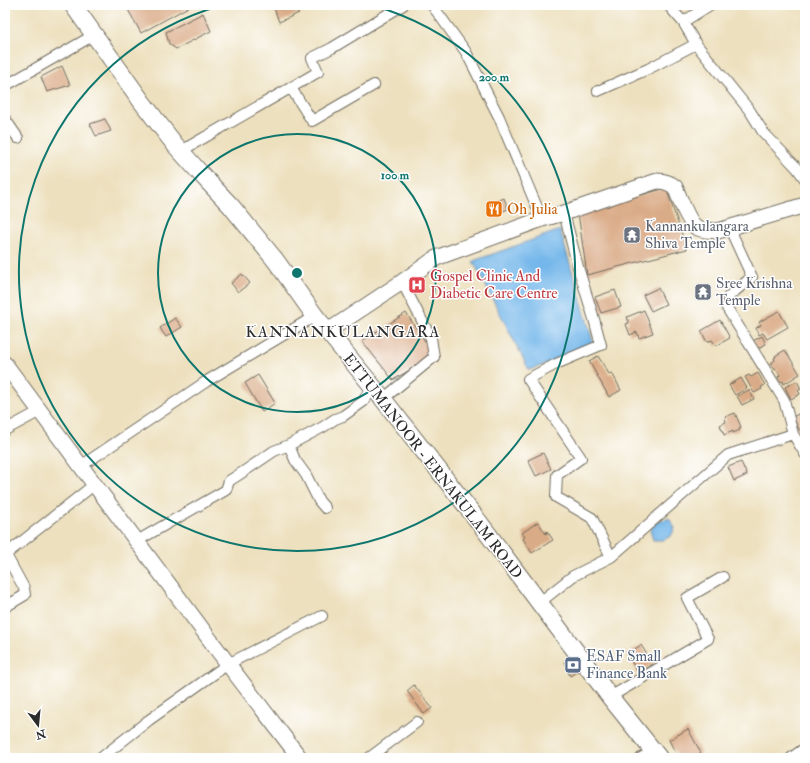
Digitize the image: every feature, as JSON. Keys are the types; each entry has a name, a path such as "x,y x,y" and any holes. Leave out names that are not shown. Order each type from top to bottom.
{"main road":[{"name":"ETTUMANOOR - ERNAKULAM ROAD","path":"73,5 142,102 181,151 231,206 276,262 315,316 379,394 479,522 610,697 651,756"},
{"path":"328,332 436,258 542,219 564,213 657,181 671,183 675,187 690,221 696,227 705,230 718,230 805,205"},
{"path":"5,364 228,664 300,758"}],"street":[{"path":"181,151 318,72 312,58 332,48 404,5"},
{"path":"432,5 466,52 499,117 542,219"},
{"path":"668,5 683,22 696,44 750,111 763,132 797,168 805,179"},
{"path":"683,22 710,5"},
{"path":"5,86 94,35"},
{"path":"598,91 648,70 696,44"},
{"path":"291,88 312,121 374,85"},
{"path":"5,118 18,138"},
{"path":"564,213 601,345 556,364 528,379 581,458 557,475 556,498 592,518 611,556"},
{"path":"729,227 752,277 729,296 728,308 784,400 793,434 805,454"},
{"path":"137,541 226,490 230,481 274,451 289,445 343,416 364,401 366,396 379,394 434,357 431,338 402,282"},
{"path":"81,466 207,381 315,316"},
{"path":"5,430 40,411"},
{"path":"539,603 573,576 611,556 728,455 793,434"},
{"path":"289,445 295,460 306,475 319,501 325,508"},
{"path":"5,607 24,595 24,588 5,555 95,484"},
{"path":"610,697 708,639 687,598 724,577"},
{"path":"101,758 149,720 228,664 322,616"},
{"path":"369,758 417,722"},
{"path":"790,758 805,748"}],"water":[{"path":"560,230 595,348 529,370 473,261"},
{"path":"669,518 675,528 671,536 663,540 653,540 650,530 656,522"}],"building":[{"path":"192,5 141,33 126,6"},
{"path":"273,5 294,5 299,13 279,22"},
{"path":"203,13 211,31 176,49 169,44 166,32"},
{"path":"62,66 70,85 47,92 41,77"},
{"path":"105,119 111,131 96,136 90,124"},
{"name":"Kannankulangara Shiva Temple","path":"666,188 687,249 587,275 578,213"},
{"path":"504,198 508,209 495,214 491,204"},
{"path":"242,274 250,283 238,292 231,283"},
{"path":"658,288 666,304 651,311 643,295"},
{"path":"615,290 621,307 601,313 595,297"},
{"path":"644,310 653,333 639,338 637,332 630,335 626,324 629,323 627,317"},
{"path":"779,311 788,327 767,339 763,333 759,335 756,328 761,325 759,322"},
{"path":"406,313 431,350 431,357 393,380 362,341"},
{"path":"175,318 182,327 166,337 160,328"},
{"path":"720,320 730,338 716,346 712,340 707,342 701,331"},
{"path":"762,336 766,344 755,350 751,342"},
{"path":"785,350 800,374 784,384 783,381 781,382 778,377 780,375 771,363 775,360 775,356"},
{"path":"598,356 609,374 612,373 621,390 609,397 589,361"},
{"path":"758,373 765,385 761,387 762,389 754,393 745,377 749,375 751,377"},
{"path":"258,375 275,403 262,412 245,383"},
{"path":"741,378 747,388 735,395 729,385"},
{"path":"797,381 801,389 798,390 800,394 791,399 785,387"},
{"path":"749,390 754,399 742,405 737,396"},
{"path":"805,410 805,428 800,431 793,417"},
{"path":"735,413 741,427 739,428 740,430 724,435 720,425 726,422 725,417"},
{"path":"543,453 551,469 536,476 528,460"},
{"path":"741,462 747,475 734,481 728,467"},
{"path":"538,522 546,534 547,531 553,540 532,553 523,539 525,537 522,533"},
{"path":"641,645 653,664 638,673 627,654"},
{"name":"ESAF Small Finance Bank","path":"577,656 583,668 570,676 564,662"},
{"path":"414,685 432,708 424,714 407,691"},
{"path":"688,729 700,751 702,758 678,758 669,740"}],"place":[{"name":"Oh Julia","path":"494,209"},
{"name":"Kannankulangara Shiva Temple","path":"632,235"},
{"name":"Gospel Clinic And Diabetic Care Centre","path":"417,285"},
{"name":"Sree Krishna Temple","path":"703,292"},
{"name":"ESAF Small Finance Bank","path":"573,665"}],"district":[{"name":"KANNANKULANGARA","path":"343,331"}]}
